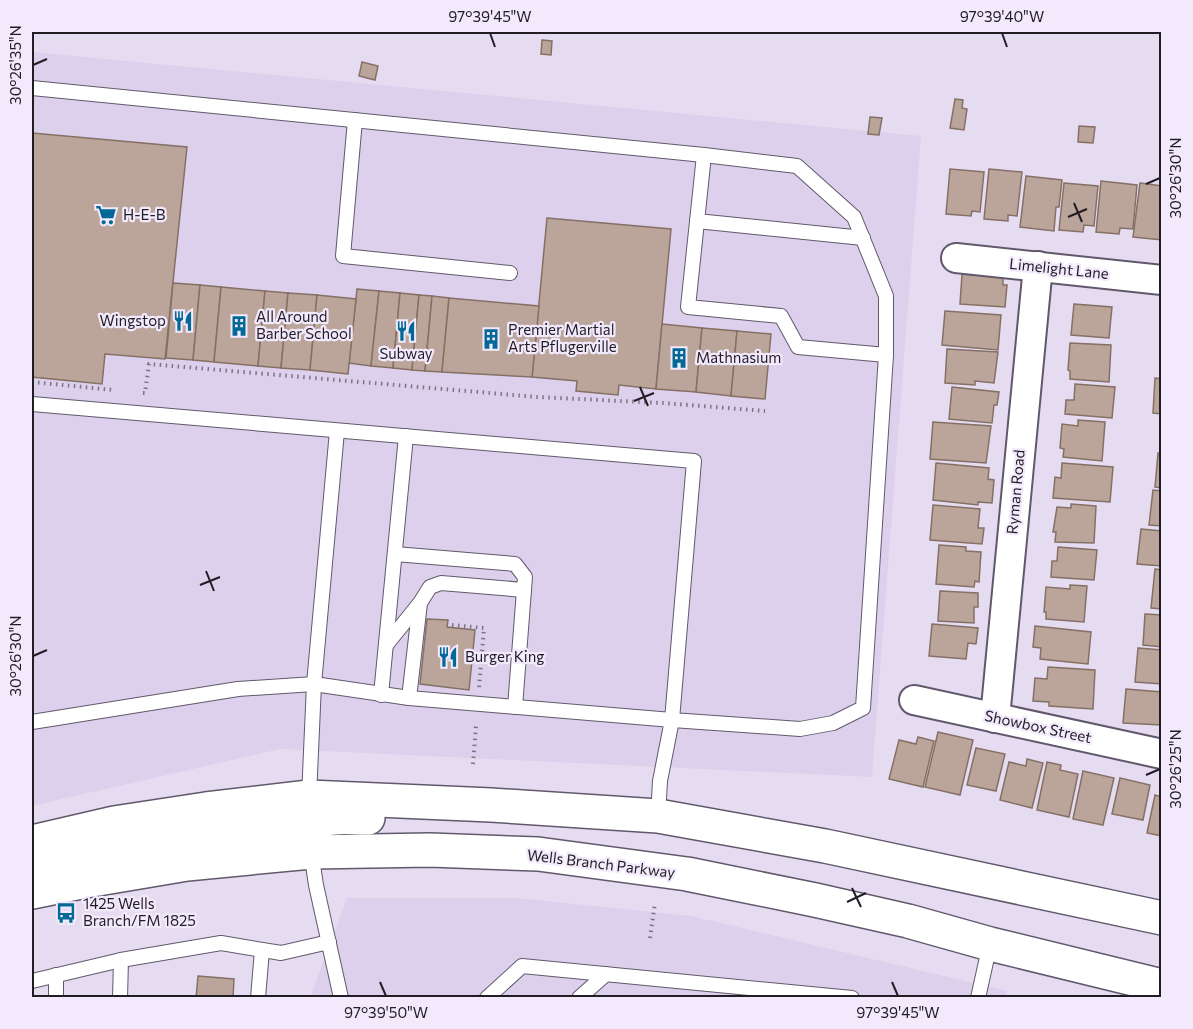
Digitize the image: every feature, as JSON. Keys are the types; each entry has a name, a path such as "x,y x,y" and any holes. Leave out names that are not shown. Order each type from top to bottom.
{"main road":[{"path":"32,870 103,852 214,836 287,829 307,819 309,797"},
{"path":"32,842 114,823 309,797 491,805 658,816 825,846 1161,918"},
{"path":"311,852 314,827 327,818 453,820 620,833 658,816"},
{"name":"Wells Branch Parkway","path":"32,892 187,864 311,852 430,850 538,854 710,879 908,921 990,944 1161,986"}],"street":[{"name":"Limelight Lane","path":"956,258 1161,280"},
{"name":"Ryman Road","path":"995,718 1038,266"},
{"name":"Showbox Street","path":"914,700 1161,754"}],"lane":[{"path":"32,88 797,166 854,217 886,296 886,355 862,708 833,723 800,729 672,720 409,698 314,684 238,689 32,722"},
{"path":"355,120 343,256 510,273"},
{"path":"704,155 688,307 781,316 798,346 886,355"},
{"path":"697,221 863,238"},
{"path":"32,404 694,461 672,720 660,781 658,816"},
{"path":"309,797 314,684 337,431"},
{"path":"381,695 406,436"},
{"path":"395,554 515,564 525,577 514,707"},
{"path":"386,645 430,587 441,583 524,590"},
{"path":"409,698 420,603"},
{"path":"311,852 341,998"},
{"path":"32,981 121,960 221,943 281,953 329,942"},
{"path":"978,998 990,944"},
{"path":"258,998 262,950"},
{"path":"120,998 121,960"},
{"path":"487,998 522,966 852,998"},
{"path":"579,998 606,974"},
{"path":"56,975 56,998"}],"path":[{"path":"134,392 145,393 149,364 537,397 765,411"},
{"path":"32,382 122,391"},
{"path":"452,624 484,628 478,697"},
{"path":"473,764 476,726"},
{"path":"650,938 655,903"}],"shaded area":[{"path":"32,52 921,136 872,777 280,749 32,806"},
{"path":"347,898 517,898 691,916 1007,991 1006,998 310,998"}],"building":[{"path":"542,40 552,41 551,55 541,54"},
{"path":"362,62 378,66 375,80 359,76"},
{"path":"955,99 963,100 962,108 967,109 964,130 950,128"},
{"path":"870,117 882,118 879,135 868,134"},
{"path":"1079,126 1095,127 1093,143 1078,142"},
{"name":"H-E-B","path":"32,133 187,147 165,359 105,354 102,384 32,377"},
{"path":"950,169 984,172 980,212 972,211 971,216 946,214"},
{"path":"989,169 1022,172 1017,216 1008,215 1008,221 984,219"},
{"path":"1026,176 1062,180 1054,231 1020,227"},
{"path":"1101,181 1137,185 1133,229 1120,228 1119,234 1096,232"},
{"path":"1064,183 1098,186 1094,226 1084,225 1083,232 1059,230"},
{"path":"1140,183 1162,186 1162,240 1133,237"},
{"path":"547,218 671,229 656,389 619,385 618,395 576,391 577,381 532,377"},
{"path":"962,274 1003,277 1003,285 1007,285 1005,307 960,304"},
{"name":"Wingstop","path":"173,283 200,285 193,360 166,358"},
{"path":"200,285 221,287 214,362 193,360"},
{"name":"All Around Barber School","path":"221,287 265,291 258,366 214,362"},
{"path":"357,289 379,291 371,366 349,363"},
{"path":"265,291 288,293 281,368 258,366"},
{"path":"379,291 400,293 393,368 371,366"},
{"path":"288,293 317,295 310,370 281,368"},
{"name":"Subway","path":"400,293 419,295 412,370 393,368"},
{"path":"317,295 356,299 348,374 310,370"},
{"path":"419,295 432,296 425,371 412,370"},
{"path":"432,296 449,298 442,372 425,371"},
{"name":"Premier Martial Arts Pflugerville","path":"449,298 539,306 532,377 442,372"},
{"path":"1074,304 1112,307 1109,338 1071,335"},
{"path":"945,311 1001,315 998,350 942,345"},
{"name":"Mathnasium","path":"662,324 702,328 696,392 656,389"},
{"path":"702,328 737,331 731,396 696,392"},
{"path":"737,331 771,334 765,399 731,396"},
{"path":"1070,343 1111,345 1109,382 1070,379 1068,370"},
{"path":"947,349 998,352 994,383 975,381 975,385 945,383"},
{"path":"1155,378 1162,379 1162,414 1153,413"},
{"path":"1075,384 1115,387 1112,418 1065,414 1066,400 1074,400"},
{"path":"952,387 999,392 997,405 994,405 992,423 949,419"},
{"path":"1078,420 1105,422 1102,461 1063,457 1064,449 1060,448 1062,424 1078,426"},
{"path":"933,422 991,426 986,463 930,459"},
{"path":"1158,453 1162,453 1162,488 1155,487"},
{"path":"936,463 989,468 988,479 994,480 992,503 978,502 978,505 933,500"},
{"path":"1062,463 1113,467 1110,502 1053,498 1055,477 1061,478"},
{"path":"1153,490 1162,491 1162,526 1149,525"},
{"path":"1071,504 1096,506 1094,543 1055,542 1056,532 1053,532 1057,507 1071,508"},
{"path":"933,505 980,509 978,528 984,528 982,544 930,540"},
{"path":"1141,529 1162,531 1162,566 1137,564"},
{"path":"939,545 966,547 966,551 981,552 979,582 975,581 974,587 936,584"},
{"path":"1058,547 1097,550 1094,580 1051,577 1052,561 1057,561"},
{"path":"1155,569 1162,570 1162,609 1151,608"},
{"path":"1070,585 1087,586 1084,622 1046,619 1046,612 1044,612 1046,587 1070,589"},
{"path":"940,591 978,593 978,607 974,607 974,623 938,621"},
{"path":"1145,614 1162,615 1162,647 1143,645"},
{"name":"Burger King","path":"427,619 448,620 447,627 475,630 469,690 420,684"},
{"path":"932,624 978,628 976,644 968,643 966,659 929,656"},
{"path":"1035,626 1091,632 1088,664 1040,659 1041,648 1033,647"},
{"path":"1138,648 1162,650 1162,684 1135,682"},
{"path":"1048,667 1095,670 1093,709 1049,706 1049,702 1033,701 1035,678 1047,679"},
{"path":"1126,689 1162,692 1162,725 1123,723"},
{"path":"938,732 973,740 960,795 925,787"},
{"path":"918,737 934,741 923,787 889,779 899,740 916,744"},
{"path":"976,748 1005,754 996,791 967,785"},
{"path":"1027,759 1043,763 1032,808 1000,800 1009,762 1026,766"},
{"path":"1047,762 1061,765 1060,770 1078,774 1069,817 1037,810"},
{"path":"1083,771 1114,778 1103,825 1073,819"},
{"path":"1120,778 1150,785 1143,820 1112,814"},
{"path":"1155,795 1162,797 1162,836 1147,833"},
{"path":"198,976 234,979 233,998 196,998"}],"place":[{"name":"H-E-B","path":"106,215"},
{"name":"Wingstop","path":"183,321"},
{"name":"All Around Barber School","path":"239,326"},
{"name":"Subway","path":"406,331"},
{"name":"Premier Martial Arts Pflugerville","path":"491,339"},
{"name":"Mathnasium","path":"679,358"},
{"name":"Burger King","path":"448,657"},
{"name":"1425 Wells Branch/FM 1825","path":"66,913"}]}
